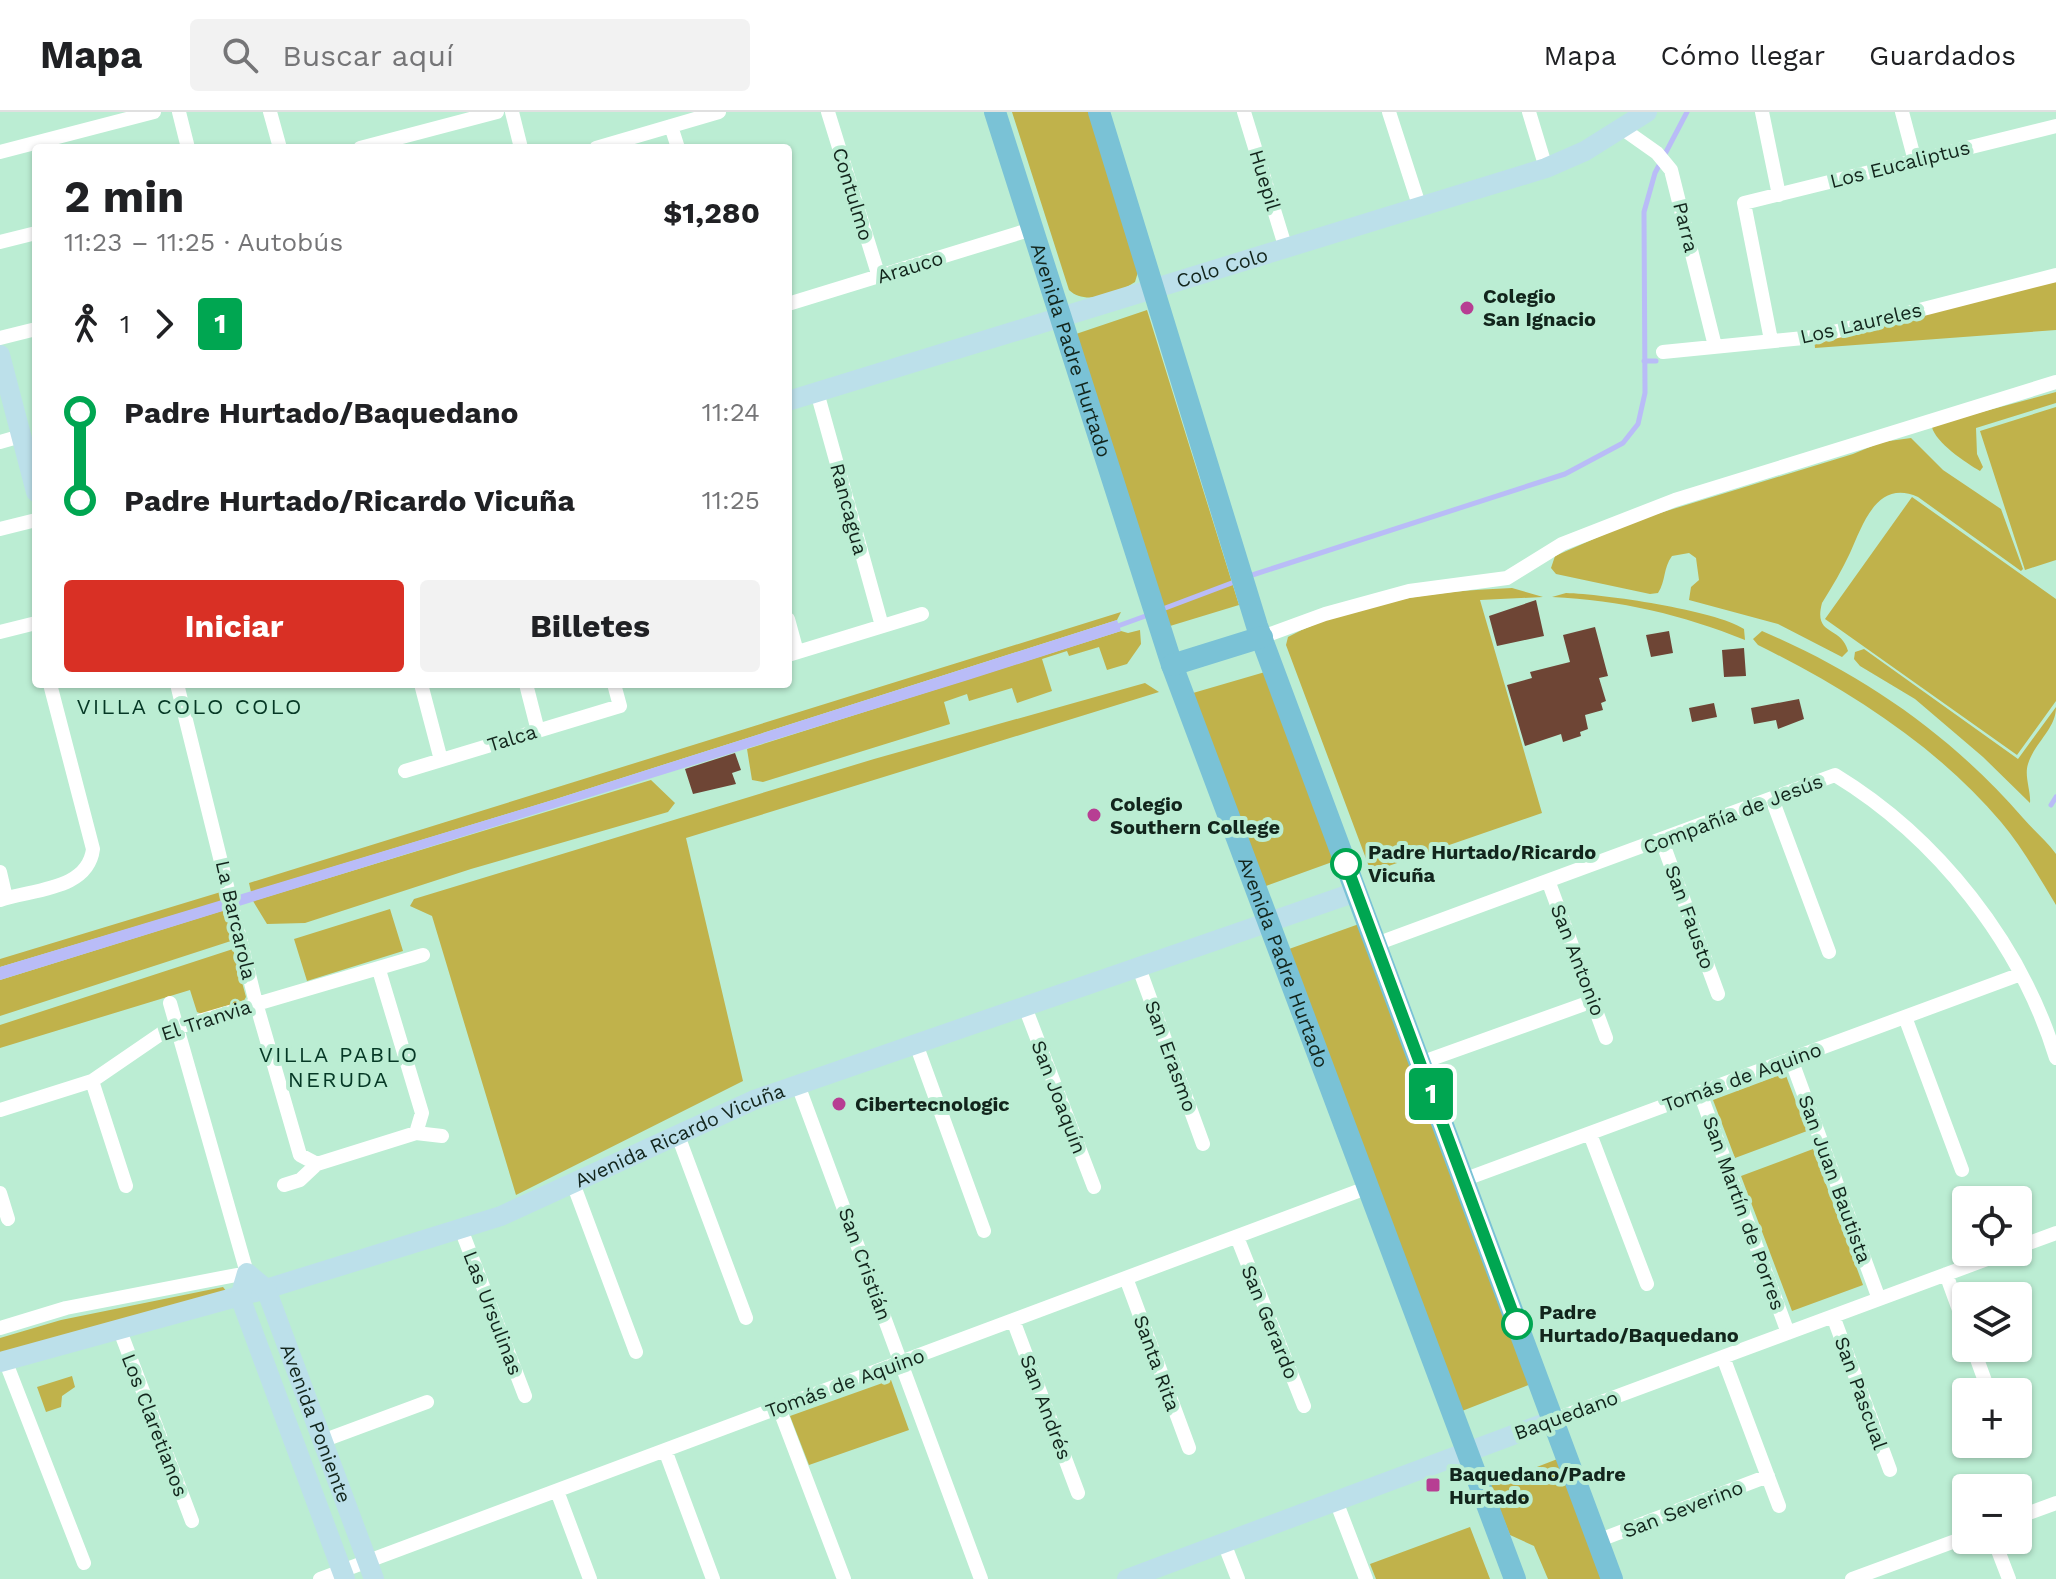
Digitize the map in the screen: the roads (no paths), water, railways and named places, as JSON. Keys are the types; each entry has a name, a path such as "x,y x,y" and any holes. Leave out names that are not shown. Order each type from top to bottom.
{"main road":[{"name":"Avenida Padre Hurtado","path":"995,112 1172,665 1515,1579"},
{"path":"1099,112 1262,637 1612,1579"},
{"path":"1172,665 1262,637"}],"street":[{"path":"0,152 154,112"},
{"path":"179,112 187,144"},
{"path":"270,112 279,144"},
{"path":"375,144 497,112"},
{"path":"512,112 520,144"},
{"path":"610,144 719,112"},
{"name":"Contulmo","path":"828,112 879,277"},
{"name":"Huepil","path":"1244,112 1286,249"},
{"path":"1389,112 1420,208"},
{"path":"1529,112 1546,168"},
{"name":"Colo Colo","path":"792,400 1546,168 1623,129 1647,112"},
{"path":"1762,112 1779,195"},
{"path":"1902,112 1915,161"},
{"path":"671,126 677,144"},
{"name":"Los Eucaliptus","path":"1771,340 1744,203 2056,126"},
{"name":"Parra","path":"1623,129 1662,158 1715,346"},
{"name":"Arauco","path":"792,303 1032,229"},
{"path":"0,242 32,234"},
{"name":"Los Laureles","path":"1663,352 1814,337 2056,275"},
{"path":"0,338 32,330"},
{"path":"0,355 32,477"},
{"path":"1262,637 1325,614 1409,591 1507,578 1562,544 1675,500 2056,382"},
{"name":"Rancagua","path":"817,392 882,626"},
{"path":"0,442 21,436"},
{"path":"0,529 32,521"},
{"path":"793,654 922,614"},
{"path":"0,632 32,626"},
{"path":"0,872 3,899 69,881 84,874 91,865 93,849 51,688"},
{"name":"La Barcarola","path":"178,688 256,1003 300,1155 317,1164"},
{"path":"422,688 441,760"},
{"path":"527,688 538,731"},
{"name":"Talca","path":"405,771 620,706 615,688"},
{"name":"Compañía de Jesús","path":"1376,944 1549,883 1835,775 1864,793 1940,861 2003,943 2042,1016 2056,1058"},
{"path":"1772,799 1829,952"},
{"name":"San Fausto","path":"1662,841 1718,994"},
{"name":"San Antonio","path":"1549,883 1606,1038"},
{"name":"Avenida Ricardo Vicuña","path":"2,1361 240,1297 528,1206 677,1133 798,1085 1356,892"},
{"name":"El Tranvia","path":"0,1110 92,1081 145,1041 165,1031 423,955"},
{"name":"San Erasmo","path":"1139,968 1203,1144"},
{"path":"379,970 422,1113 416,1133"},
{"name":"Tomás de Aquino","path":"1463,1180 2021,974"},
{"path":"1420,1063 1593,1001"},
{"path":"170,1003 247,1273 240,1297"},
{"name":"San Joaquín","path":"1025,1007 1094,1187"},
{"path":"1905,1017 1962,1170"},
{"path":"916,1044 984,1231"},
{"name":"San Juan Bautista","path":"1791,1059 1879,1299"},
{"path":"92,1081 126,1186"},
{"name":"San Cristián","path":"798,1085 981,1579"},
{"name":"San Martín de Porres","path":"1700,1093 1788,1333"},
{"path":"284,1185 300,1180 317,1164 416,1133 442,1136"},
{"path":"677,1133 746,1318"},
{"path":"1590,1134 1647,1284"},
{"path":"574,1186 636,1352"},
{"name":"Tomás de Aquino","path":"320,1579 371,1570 557,1491 1369,1187"},
{"path":"0,1193 8,1219"},
{"name":"Las Ursulinas","path":"461,1229 525,1396"},
{"path":"2032,1242 2056,1233"},
{"name":"San Gerardo","path":"1237,1237 1304,1406"},
{"name":"Baquedano","path":"1127,1579 1968,1266"},
{"path":"0,1328 66,1308 247,1273"},
{"name":"Avenida Poniente","path":"247,1273 266,1289 371,1570"},
{"path":"1946,1274 1952,1290"},
{"name":"Santa Rita","path":"1126,1278 1189,1448"},
{"name":"Avenida Poniente","path":"240,1297 343,1575"},
{"name":"San Pascual","path":"1833,1316 1890,1470"},
{"name":"San Andrés","path":"1013,1320 1078,1493"},
{"name":"Los Claretianos","path":"119,1328 192,1521"},
{"path":"1723,1357 1779,1506"},
{"path":"2,1361 84,1563"},
{"path":"322,1441 427,1402"},
{"path":"779,1408 844,1579"},
{"path":"665,1450 713,1579"},
{"name":"San Severino","path":"1597,1541 1768,1476"},
{"path":"557,1491 590,1579"},
{"path":"1336,1501 1366,1579"},
{"path":"2032,1512 2056,1503"},
{"path":"1224,1543 1238,1579"},
{"path":"1852,1579 1878,1574 1952,1543"},
{"path":"1999,1554 2009,1579"}],"water":[{"path":"1117,620 1121,631 0,980 0,967 556,799"}],"waterway":[{"path":"1246,577 1565,474 1623,443 1638,424 1645,393 1644,212 1655,173 1687,112"},
{"path":"1644,361 1656,361"},
{"path":"1160,610 1237,581"},
{"path":"1115,627 1151,614"},
{"path":"2051,805 2056,797"}],"place":[{"name":"Colegio San Ignacio","path":"1467,308"},
{"name":"Colegio Southern College","path":"1094,815"},
{"name":"Padre Hurtado/Ricardo Vicuña","path":"1346,864"},
{"name":"Cibertecnologic","path":"839,1104"},
{"name":"Padre Hurtado/Baquedano","path":"1517,1324"},
{"name":"Baquedano/Padre Hurtado","path":"1433,1485"}],"district":[{"name":"VILLA COLO COLO","path":"190,706"},
{"name":"VILLA PABLO NERUDA","path":"339,1066"}]}
